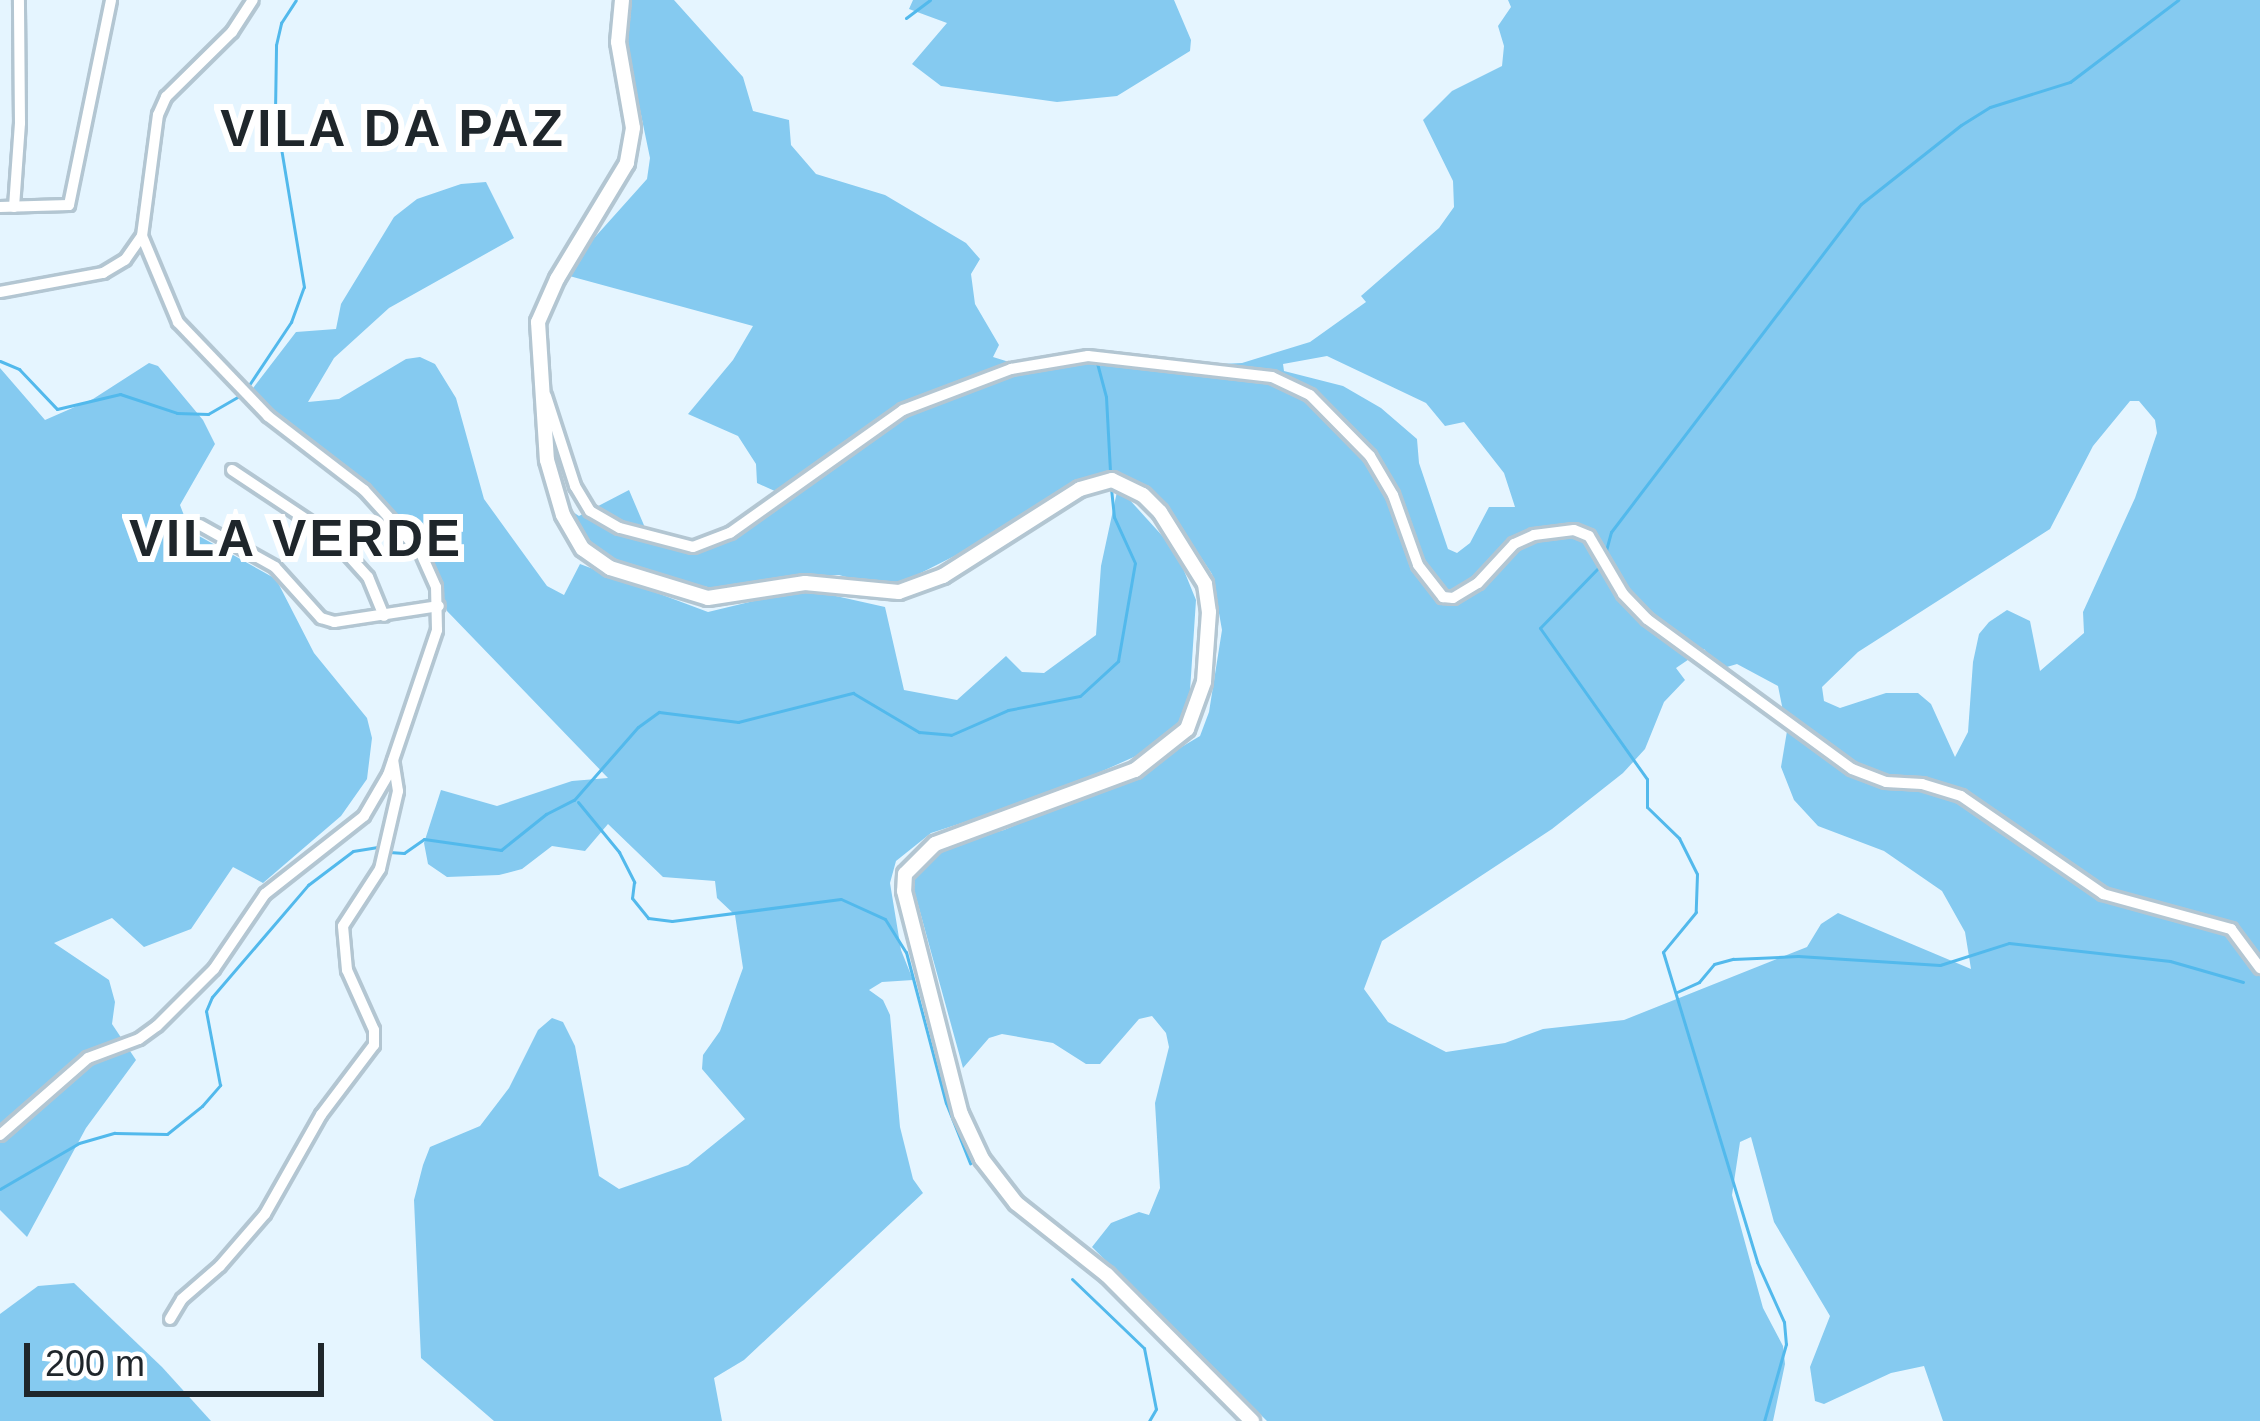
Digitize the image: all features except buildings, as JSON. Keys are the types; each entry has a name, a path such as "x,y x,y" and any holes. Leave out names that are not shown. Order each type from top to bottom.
{"main road":[{"path":"622,0 618,42 633,128 627,163 544,303 538,339 547,460 575,538 610,568 708,598 805,584 877,592 921,586 1080,489 1112,480 1144,494 1193,557 1209,612 1204,682 1187,729 1135,770 935,844 905,874 904,891 961,1114 982,1159 1016,1203 1107,1275 1252,1421"}],"street":[{"path":"19,0 20,123 7,207 62,208 73,198 111,0"},
{"path":"0,1135 88,1058 139,1039 186,999 214,970 265,894 364,816 393,760 437,630 439,607 421,553 378,504 268,416 178,322 142,236 158,115 166,97 232,32 253,0"},
{"path":"0,292 116,268 142,236"},
{"path":"541,376 574,486 590,511 620,528 693,547 730,533 904,410 1011,369 1088,356 1182,371 1256,374 1292,384 1341,421 1370,456 1394,495 1418,565 1443,596 1453,598 1478,583 1514,544 1534,535 1574,530 1589,536 1623,594 1647,619 1852,769 1871,778 1961,796 2103,894 2231,929 2260,968"},
{"path":"232,470 330,535 368,578 384,616"},
{"path":"200,525 274,567 321,619 334,622 439,607"},
{"path":"170,1319 182,1299 265,1214 321,1115 374,1046 374,1030 347,970 343,926 380,869 398,791 393,760"}],"shaded area":[{"path":"627,0 674,0 743,77 753,111 789,120 791,145 816,174 885,195 966,243 980,259 971,274 975,304 999,345 993,357 1019,365 1074,352 1120,352 1199,365 1242,363 1310,342 1366,302 1361,296 1439,228 1454,207 1453,181 1423,120 1452,91 1502,66 1504,46 1498,26 1511,7 1508,0 2260,0 2260,1421 1943,1421 1924,1366 1891,1373 1824,1404 1815,1401 1810,1367 1830,1316 1774,1222 1751,1137 1740,1142 1732,1195 1763,1308 1783,1346 1785,1364 1773,1421 1267,1421 1092,1247 1111,1223 1139,1212 1149,1215 1160,1188 1155,1103 1169,1047 1166,1033 1152,1016 1139,1019 1100,1064 1086,1064 1053,1043 1002,1034 989,1038 963,1068 914,890 915,872 943,846 1004,830 1143,770 1200,736 1209,712 1222,630 1212,574 1169,510 1115,470 1080,482 1010,528 889,589 839,575 794,575 715,588 663,581 584,547 561,526 558,502 579,516 629,490 649,537 706,546 741,526 777,492 757,483 756,464 738,436 688,414 733,360 753,326 562,274 647,179 650,158 624,33","holes":["1327,356 1426,403 1445,426 1464,422 1504,473 1515,507 1489,507 1470,543 1457,553 1448,549 1419,463 1417,439 1381,408 1343,386 1284,371 1283,364","2130,401 2139,401 2155,420 2157,433 2135,498 2083,612 2084,633 2040,671 2030,621 2007,610 1989,622 1979,634 1968,732 1955,757 1931,704 1918,693 1886,693 1840,708 1824,701 1822,687 1858,652 2050,529 2093,446","1704,649 1720,669 1737,664 1778,686 1787,731 1781,767 1794,800 1818,826 1884,851 1942,891 1965,932 1971,969 1838,913 1821,924 1807,947 1624,1020 1543,1029 1505,1043 1446,1052 1388,1022 1364,989 1382,941 1552,829 1623,773 1645,749 1664,702 1685,680 1676,668"]},
{"path":"913,0 1174,0 1191,40 1190,51 1117,96 1057,102 941,86 912,64 947,23 909,9"},
{"path":"486,182 514,238 389,308 334,358 308,402 339,399 406,359 420,357 435,364 456,398 484,499 547,586 564,595 580,564 708,612 787,593 818,592 885,607 904,690 957,700 1006,656 1022,672 1044,673 1096,635 1101,566 1118,487 1176,551 1196,600 1188,721 1163,744 1051,794 931,833 896,861 890,883 901,950 913,980 882,982 869,990 883,1000 890,1015 900,1127 913,1179 923,1193 744,1360 714,1378 722,1421 494,1421 421,1358 414,1200 423,1165 430,1147 480,1126 509,1088 538,1030 552,1018 563,1022 575,1046 599,1176 619,1189 688,1165 745,1119 702,1069 703,1055 720,1031 743,968 735,915 717,898 715,881 663,877 608,824 585,851 552,846 522,869 499,875 447,877 428,864 424,843 441,790 497,806 572,781 608,778 447,611 430,566 366,486 250,392 296,332 336,329 341,304 394,217 417,199 461,184"},
{"path":"149,363 158,366 203,420 215,444 180,505 190,531 276,579 314,653 367,718 372,738 367,779 341,816 263,883 233,867 191,929 144,947 112,918 54,943 109,980 115,1002 112,1024 136,1060 86,1128 27,1237 0,1210 0,368 45,420 93,399"},
{"path":"74,1283 211,1421 0,1421 0,1314 38,1286"}],"waterway":[{"path":"249,385 291,322 304,287 275,112 276,45 281,23 296,0"},
{"path":"906,18 930,0"},
{"path":"1604,558 1611,532 1861,204 1961,125 1990,107 2070,82 2178,0"},
{"path":"0,361 19,369 57,409 120,394 177,413 208,414 237,397"},
{"path":"1097,363 1106,397 1110,472"},
{"path":"389,852 404,853 424,839 501,850 546,814 574,800 638,727 659,712 738,722 853,693 919,732 951,735 1008,710 1080,696 1118,661 1135,563 1114,517 1111,490"},
{"path":"1600,566 1540,628 1647,779 1647,807 1679,838 1697,874 1696,912 1663,952 1757,1262 1784,1322 1786,1344 1764,1421"},
{"path":"578,802 619,852 634,882 632,898 648,918 672,921 841,899 885,919 906,952 946,1103 970,1163"},
{"path":"0,1189 79,1143 115,1133 167,1134 202,1106 220,1085 206,1011 212,997 308,885 353,851 378,847"},
{"path":"1677,992 1699,982 1714,964 1733,959 1798,956 1940,965 2009,943 2170,961 2243,982"},
{"path":"1072,1279 1144,1348 1156,1409 1149,1421"}],"district":[{"name":"VILA DA PAZ","path":"393,129"},
{"name":"VILA VERDE","path":"296,539"}]}
